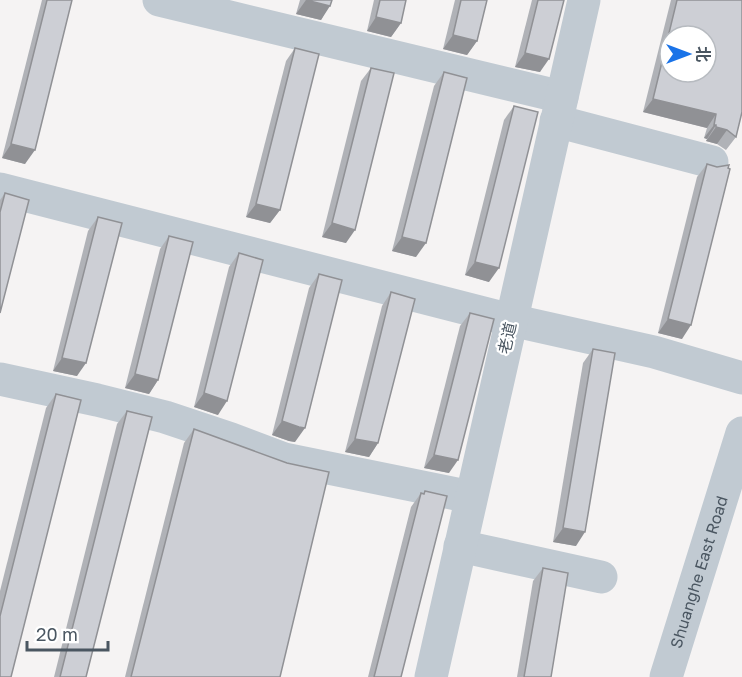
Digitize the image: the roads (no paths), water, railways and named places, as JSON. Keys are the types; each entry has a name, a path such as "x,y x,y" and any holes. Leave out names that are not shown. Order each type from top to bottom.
{"street":[{"path":"159,0 559,109 712,162"},
{"name":"老道","path":"431,677 584,0"},
{"path":"0,189 511,320 654,352 742,378"},
{"path":"0,379 165,417 284,459 471,497"},
{"name":"Shuanghe East Road","path":"666,677 742,433"},
{"path":"460,546 601,577"}]}
